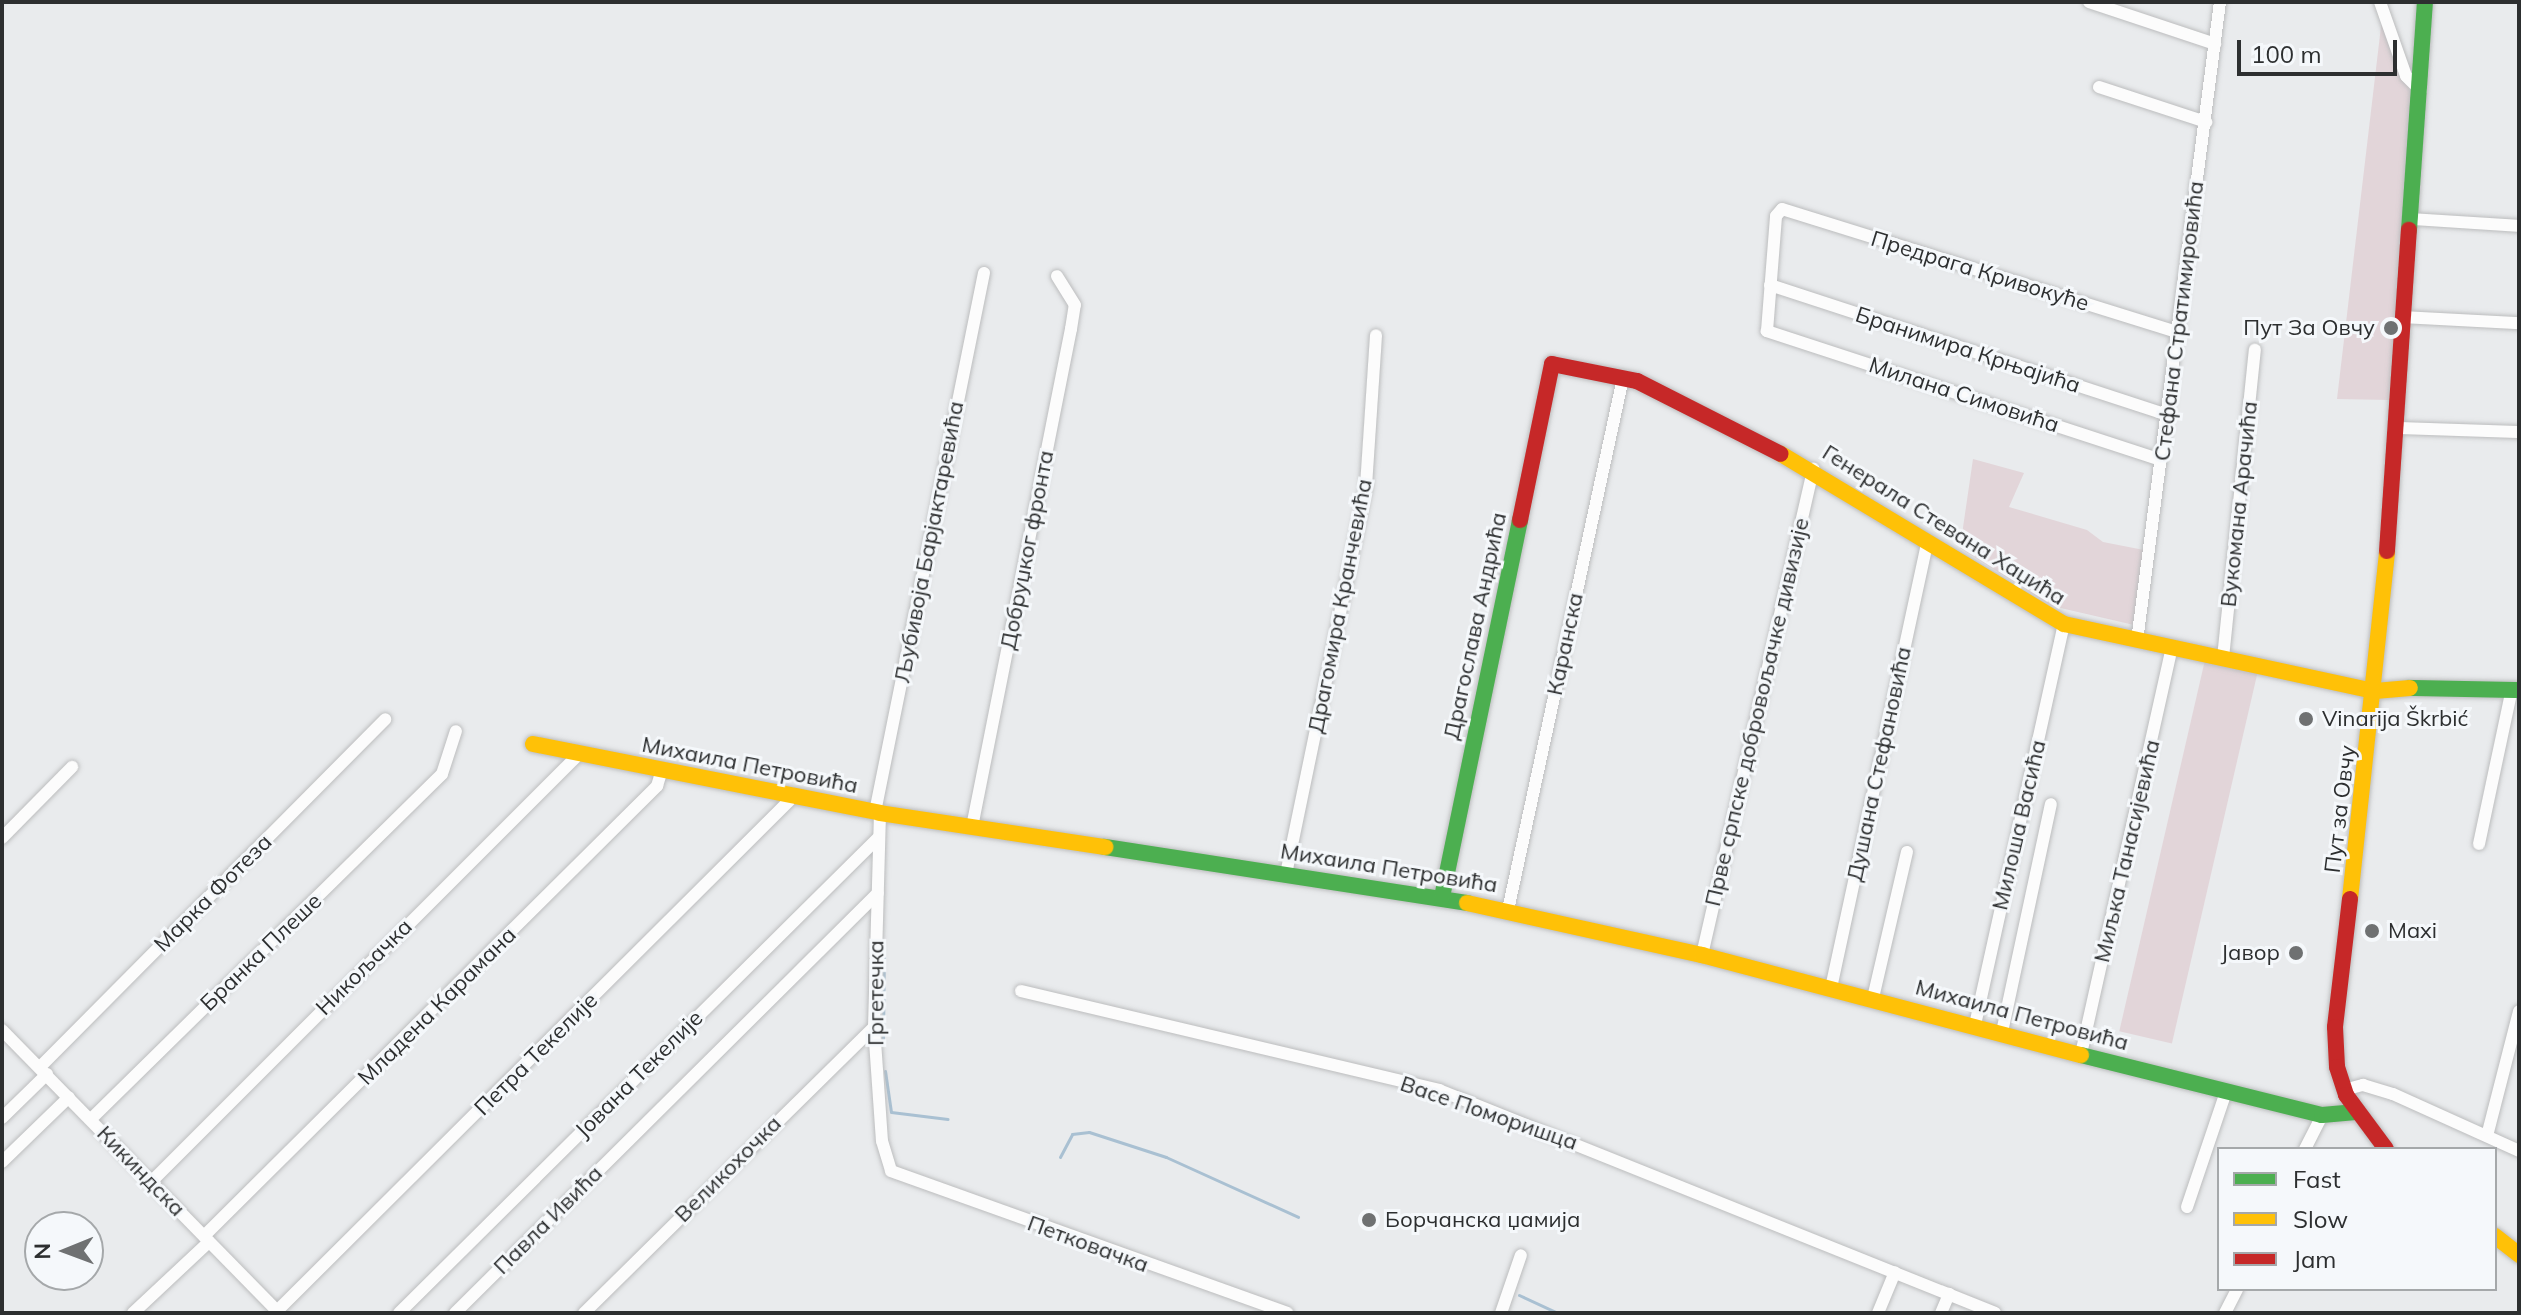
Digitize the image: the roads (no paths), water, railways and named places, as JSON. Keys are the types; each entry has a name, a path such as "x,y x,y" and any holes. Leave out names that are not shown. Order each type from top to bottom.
{"street":[{"path":"2089,2 2215,44"},
{"name":"Стефана Стратимировића","path":"2137,641 2220,2"},
{"path":"2380,2 2406,76 2421,91"},
{"name":"Пут за Овчу","path":"2384,1147 2356,1112 2344,1090 2335,1047 2336,1016 2375,691 2398,428 2425,2"},
{"path":"2099,87 2206,122"},
{"name":"Предрага Кривокуће","path":"1770,285 1776,216 1782,209 2179,333"},
{"path":"2412,219 2519,226"},
{"name":"Љубивоја Барјактаревића","path":"878,813 984,273"},
{"name":"Добруџког фронта","path":"972,827 1075,305 1057,276"},
{"name":"Милана Симовића","path":"1770,285 1767,331 2161,460"},
{"name":"Бранимира Крњајића","path":"1770,285 2167,415"},
{"path":"2403,317 2519,323"},
{"name":"Драгомира Кранчевића","path":"1286,874 1366,486 1376,335"},
{"name":"Вукомана Арачића","path":"2223,658 2255,350"},
{"name":"Генерала Стевана Хаџића","path":"1552,364 1647,385 1813,469 1847,495 1928,540 2064,624 2375,691 2440,686 2516,690"},
{"name":"Драгослава Андрића","path":"1442,897 1552,364"},
{"name":"Каранска","path":"1508,910 1623,378"},
{"path":"2398,428 2519,432"},
{"name":"Прве српске добровољачке дивизије","path":"1702,955 1813,469"},
{"name":"Душана Стефановића","path":"1831,988 1928,540"},
{"name":"Милоша Васића","path":"1975,1025 2064,624"},
{"name":"Миљка Танасијевића","path":"2081,1054 2172,648"},
{"path":"2479,844 2516,690"},
{"name":"Марка Фотеза","path":"2,1118 43,1071 385,719"},
{"name":"Бранка Плеше","path":"91,1119 431,784 448,764 456,731"},
{"name":"Михаила Петровића","path":"533,744 878,813 1442,897 1508,910 1873,998 2322,1115 2356,1112"},
{"name":"Никољачка","path":"151,1182 579,754"},
{"path":"2,838 72,767"},
{"name":"Младена Карамана","path":"133,1313 657,786 662,770"},
{"name":"Петра Текелије","path":"278,1312 794,796"},
{"path":"2002,1032 2051,804"},
{"name":"Гргетечка","path":"878,813 874,1027 882,1141 891,1171"},
{"name":"Јована Текелије","path":"399,1313 879,837"},
{"path":"1873,998 1907,852"},
{"name":"Јована Текелије","path":"642,1129 878,893"},
{"name":"Васе Поморишца","path":"1021,991 1439,1090 1995,1313"},
{"path":"2487,1136 2519,1011"},
{"name":"Великохочка","path":"584,1313 874,1027"},
{"name":"Кикиндска","path":"2,1030 278,1312"},
{"path":"2344,1090 2379,1089 2519,1151"},
{"path":"2187,1207 2226,1092"},
{"path":"2,1162 69,1097"},
{"path":"2306,1147 2322,1115"},
{"name":"Павла Ивића","path":"455,1313 642,1129"},
{"name":"Петковачка","path":"891,1171 1287,1313"},
{"path":"2497,1238 2519,1255"},
{"path":"1501,1313 1521,1255"},
{"path":"1878,1313 1895,1272"},
{"path":"2228,1312 2236,1291"},
{"path":"1941,1313 1949,1294"}],"waterway":[{"path":"883,1040 884,941"},
{"path":"885,1071 891,1112 948,1119"},
{"path":"1060,1157 1072,1134 1089,1132 1166,1157 1298,1217"},
{"path":"1519,1295 1558,1313"}],"place":[{"name":"Пут За Овчу","path":"2391,328"},
{"name":"Vinarija Škrbić","path":"2306,719"},
{"name":"Maxi","path":"2372,931"},
{"name":"Јавор","path":"2296,953"},
{"name":"Борчанска џамија","path":"1369,1220"}]}
